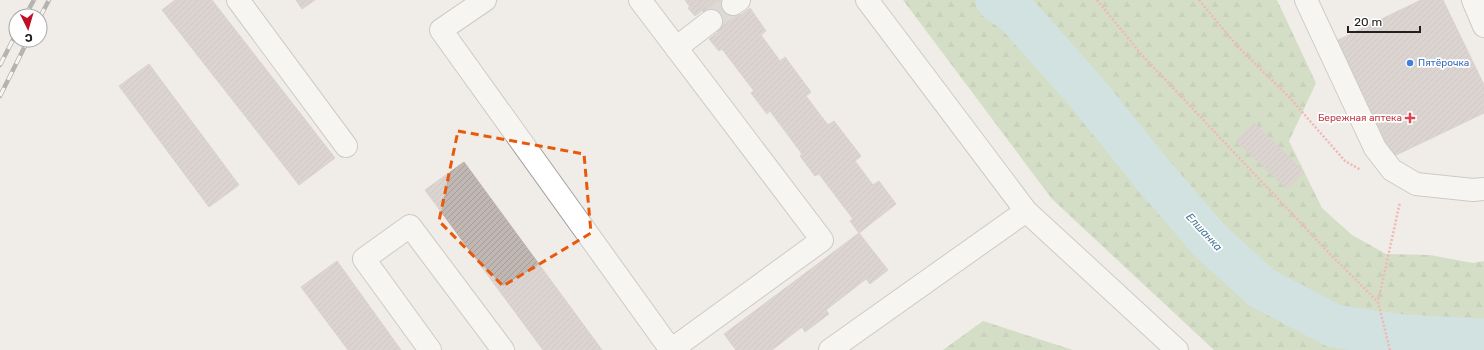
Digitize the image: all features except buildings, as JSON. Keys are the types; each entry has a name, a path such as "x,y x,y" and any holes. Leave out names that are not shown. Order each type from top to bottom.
{"street":[{"path":"238,0 346,146"},
{"path":"485,0 441,30 671,350 822,240 640,0"},
{"path":"867,0 1026,211 1177,350"},
{"path":"1306,0 1375,148 1392,170 1416,184 1473,190 1484,189"},
{"path":"1473,0 1484,26"},
{"path":"676,48 711,21"},
{"path":"830,350 1026,211"},
{"path":"430,350 364,259 410,226 503,350"}],"path":[{"path":"1097,0 1140,54 1331,255 1378,302"},
{"path":"1199,0 1238,47 1289,97 1345,161 1364,171"},
{"path":"1390,350 1378,302 1406,178"}],"highlighted area":[{"path":"458,131 584,154 591,233 503,286 439,221"}],"green space":[{"path":"903,0 1277,0 1316,83 1289,141 1322,208 1352,235 1386,254 1430,255 1473,263 1484,261 1484,350 1214,350 1052,199"},
{"path":"983,321 1073,350 943,350"}],"waterway":[{"name":"Елшанка","path":"997,0 1016,13 1087,93 1154,176 1209,240 1262,288 1334,326 1403,336 1484,340"}],"tunnel":[{"path":"711,21 733,4"}],"railway":[{"path":"30,8 34,0"},
{"path":"45,8 49,0"},
{"path":"0,65 9,48"},
{"path":"0,96 24,48"}],"place":[{"name":"Пятёрочка","path":"1410,63"},
{"name":"Бережная аптека","path":"1410,118"}]}
